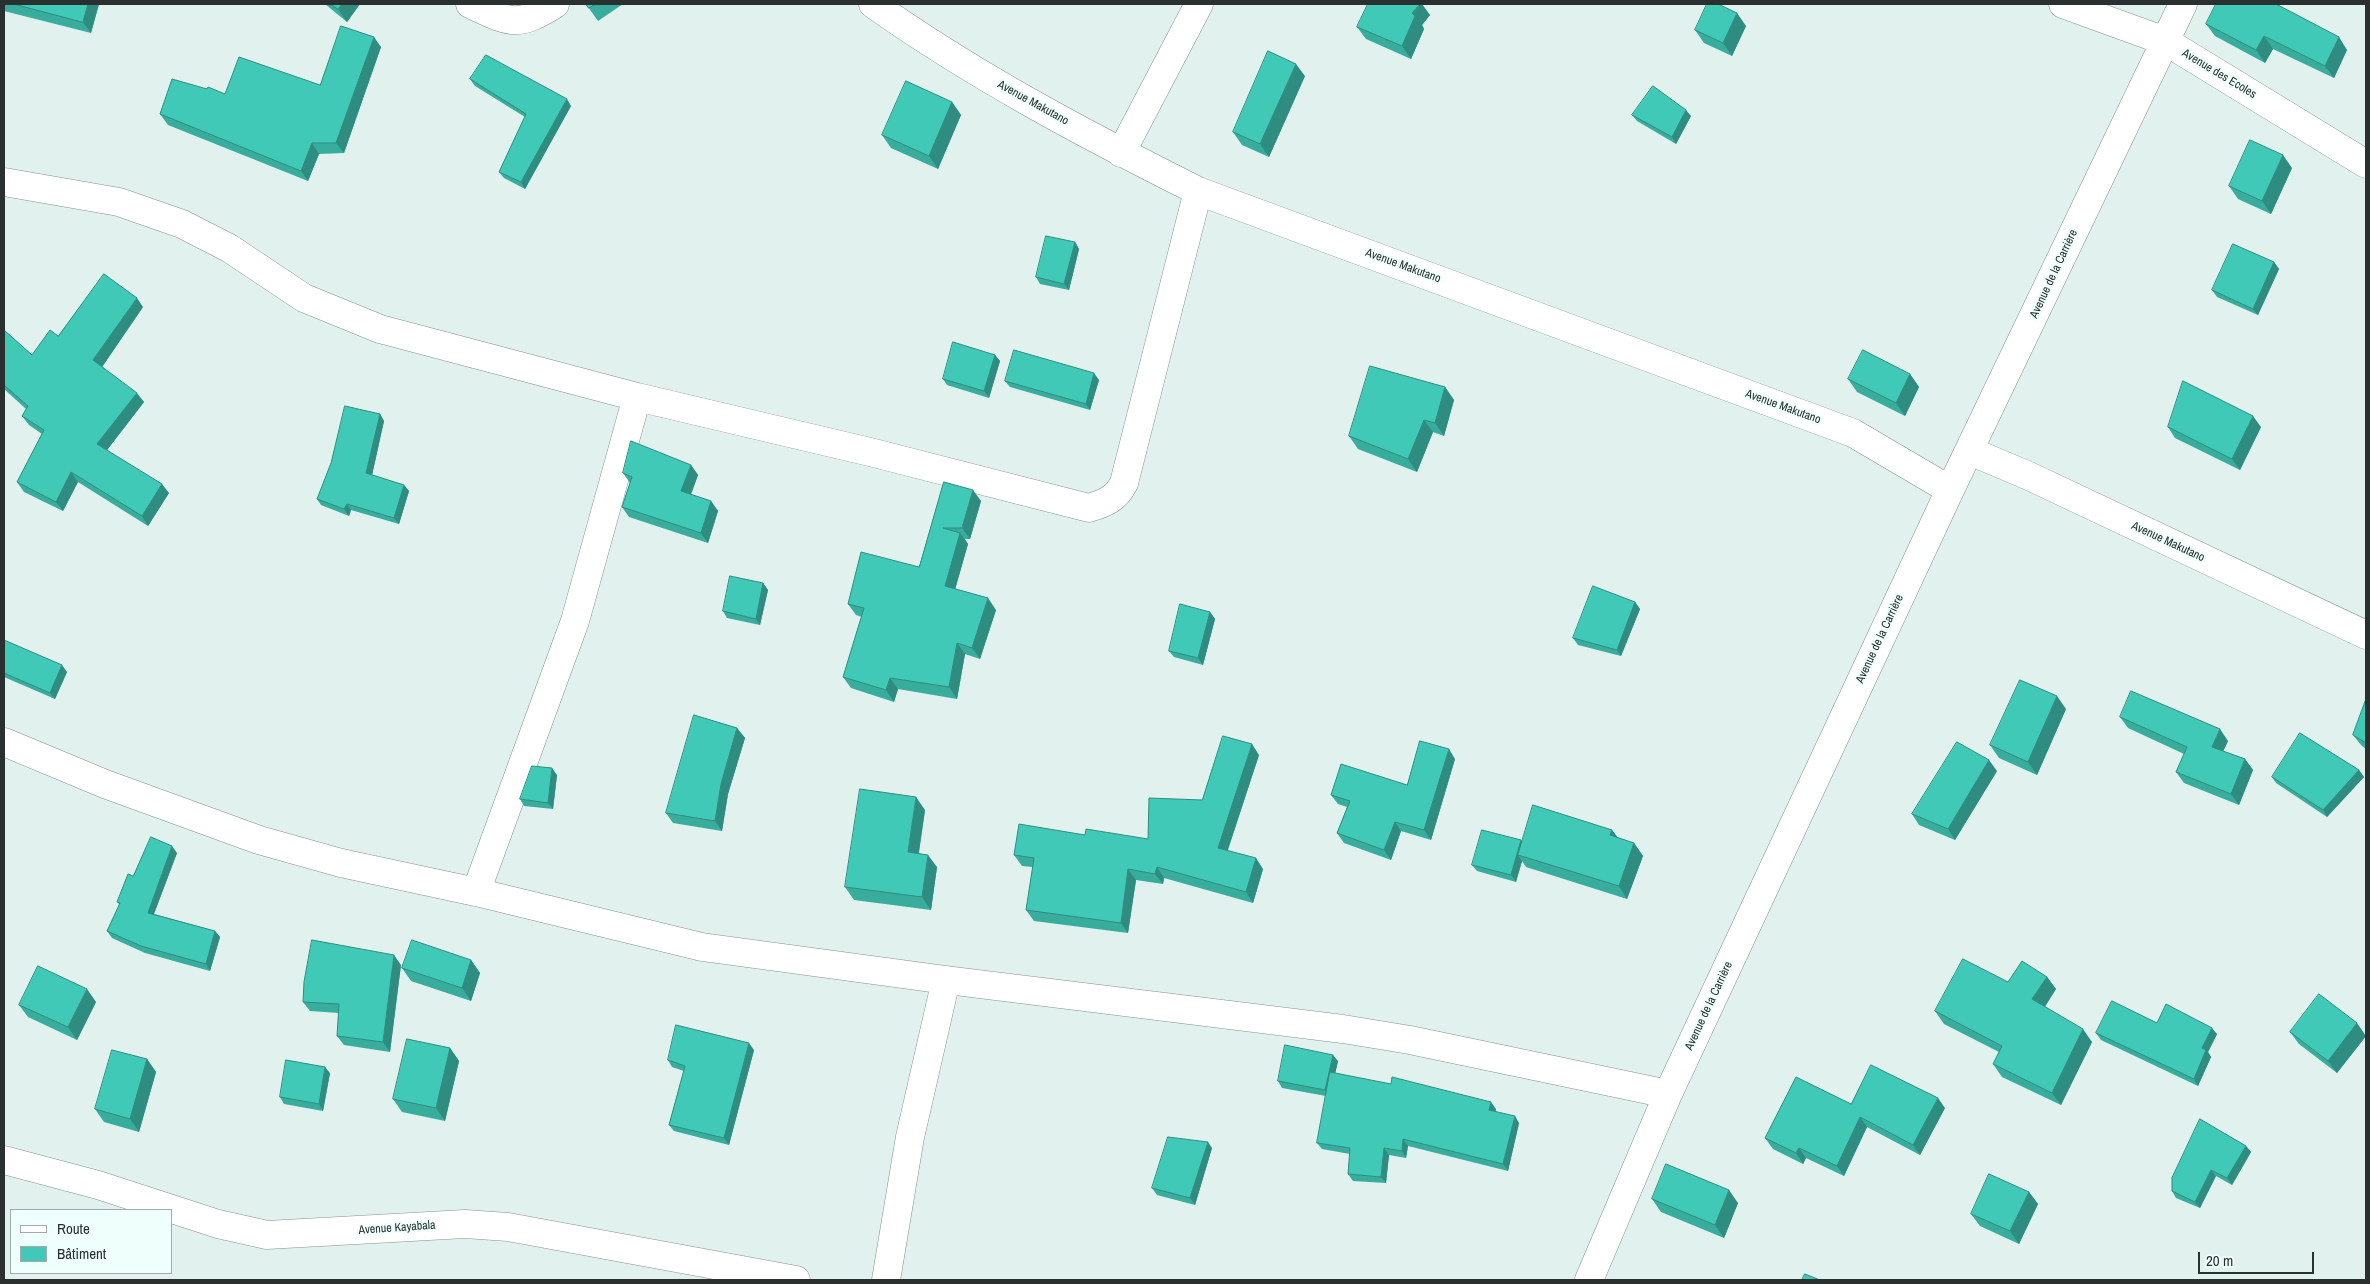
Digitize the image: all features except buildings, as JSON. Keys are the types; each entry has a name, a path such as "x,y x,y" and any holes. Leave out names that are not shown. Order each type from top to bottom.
{"street":[{"path":"470,4 498,18 521,22 556,4"},
{"name":"Avenue Makutano","path":"873,4 988,78 1121,153 1198,191 1853,433 1950,490"},
{"path":"1121,153 1199,4"},
{"name":"Avenue des Ecoles","path":"2063,4 2165,41 2366,164"},
{"name":"Avenue de la Carrière","path":"1589,1280 1668,1094 1950,490 2183,4"},
{"path":"4,182 119,202 182,224 229,248 304,298 380,329 637,397 870,452 1088,508 1107,502 1119,492 1124,483 1198,191"},
{"path":"476,892 575,621 637,397"},
{"name":"Avenue Makutano","path":"1970,451 2029,476 2366,634"},
{"path":"4,742 105,784 260,840 341,863 476,892 702,947 946,980 1343,1029 1410,1040 1668,1094"},
{"path":"886,1280 910,1137 946,980"},
{"name":"Avenue Kayabala","path":"4,1160 98,1185 172,1209"},
{"name":"Avenue Kayabala","path":"172,1209 218,1224 267,1235 464,1224 508,1227 796,1280"}]}
